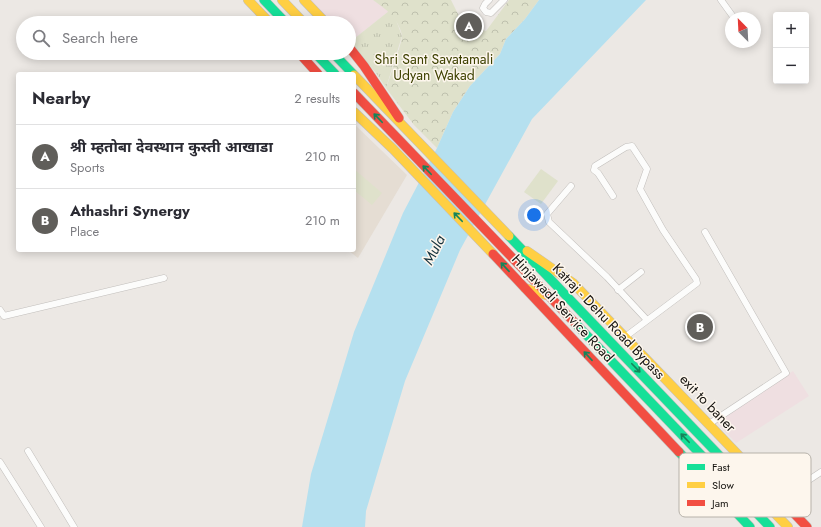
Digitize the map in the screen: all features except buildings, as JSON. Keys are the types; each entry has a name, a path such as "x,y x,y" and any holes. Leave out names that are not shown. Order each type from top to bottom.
{"main road":[{"path":"248,0 263,16"},
{"path":"264,0 279,16"},
{"path":"282,0 297,16"},
{"path":"304,0 319,16"},
{"path":"356,56 382,91 409,132"},
{"path":"305,60 316,72"},
{"path":"322,60 333,72"},
{"path":"340,60 352,72"},
{"path":"356,76 409,132"},
{"name":"Katraj - Dehu Road Bypass","path":"356,95 699,453"},
{"name":"Hinjawadi Service Road","path":"356,114 393,149 485,245 681,453"},
{"name":"Katraj - Dehu Road Bypass","path":"409,132 717,453"},
{"name":"exit to baner","path":"513,241 573,283 737,453"},
{"path":"526,288 548,296"},
{"name":"Hinjawadi Service Road","path":"741,517 750,527"},
{"name":"Katraj - Dehu Road Bypass","path":"760,517 770,527"},
{"name":"Katraj - Dehu Road Bypass","path":"778,517 788,527"},
{"name":"exit to baner","path":"797,517 807,527"}],"street":[{"path":"489,0 484,4 483,8 486,12 491,13 504,0"},
{"path":"721,0 730,12"},
{"path":"613,196 598,173 594,170 595,166 626,147 632,146 647,169 640,189 664,230 696,279 697,283 625,337"},
{"path":"571,186 547,214 547,218 647,320"},
{"path":"705,232 786,373 710,424"},
{"path":"618,290 641,272"},
{"path":"0,310 4,316 164,278"},
{"path":"28,451 74,527"},
{"path":"0,462 41,527"},
{"path":"811,479 821,472"}],"shaded area":[{"path":"310,0 373,0 389,11 356,37 356,16 325,16"},
{"path":"356,126 407,175 358,258 350,252 356,252"},
{"path":"793,371 809,396 736,443 716,422"}],"green space":[{"name":"Shri Sant Savatamali Udyan Wakad","path":"373,0 451,0 461,20 458,29 462,35 469,37 477,33 480,29 486,31 509,0 539,0 525,19 506,39 500,54 470,86 453,112 437,148 414,125 386,88 402,35 398,24 394,19 387,11"},
{"path":"389,11 396,20 402,36 386,88 376,73 356,49 356,37"},
{"path":"469,17 475,20 478,26 475,32 469,35 463,32 460,26 463,20"},
{"path":"541,169 558,181 541,204 524,192"},
{"path":"356,171 382,193 372,205 356,192"}],"water":[{"name":"Mula","path":"539,0 646,0 532,119 460,250 405,381 366,511 365,527 302,527 311,474 354,332 403,213 437,148 453,112 470,86 500,54 506,39 525,19"}],"traffic: fast":[{"path":"264,0 279,16"},
{"path":"322,60 333,72"},
{"path":"340,60 351,72"},
{"path":"509,236 717,453"},
{"path":"575,323 699,453"},
{"path":"741,517 750,527"},
{"path":"760,517 770,527"}],"traffic: slow":[{"path":"248,0 263,16"},
{"path":"282,0 297,16"},
{"path":"304,0 319,16"},
{"path":"356,77 509,236"},
{"path":"356,114 393,149 493,254"},
{"path":"527,251 573,283 736,453"},
{"path":"525,288 546,295"},
{"path":"778,517 788,527"}],"traffic: jam":[{"path":"356,56 399,118"},
{"path":"305,60 316,72"},
{"path":"356,95 575,323"},
{"path":"493,254 679,452"},
{"path":"797,517 807,527"}],"place":[{"name":"श्री म्हतोबा देवस्थान कुस्ती आखाडा","path":"469,26"},
{"name":"Athashri Synergy","path":"700,327"}]}
